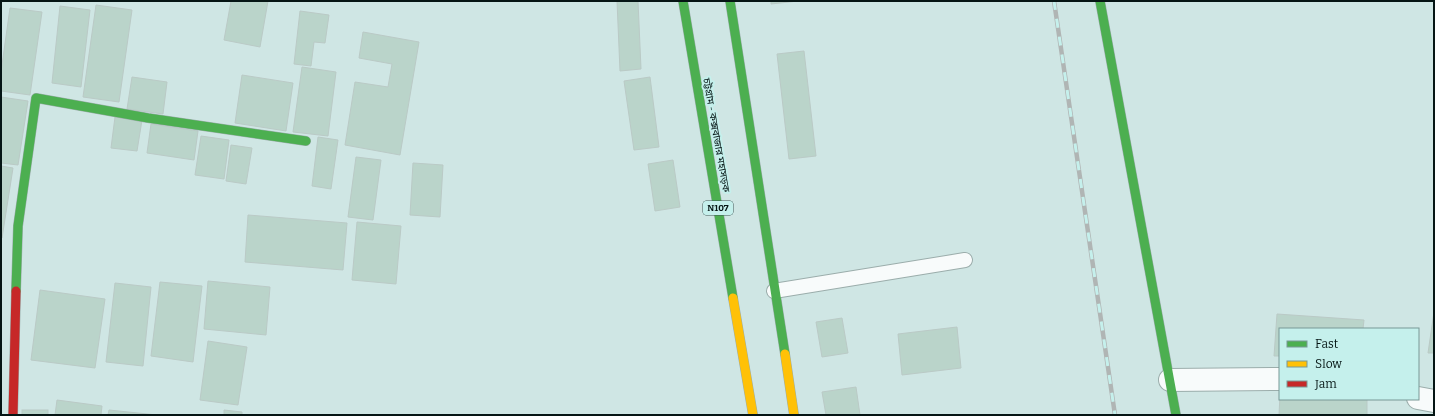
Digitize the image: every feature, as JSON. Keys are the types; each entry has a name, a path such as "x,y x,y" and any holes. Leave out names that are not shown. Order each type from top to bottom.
{"main road":[{"name":"চট্টগ্রাম - কক্সবাজার মহাসড়ক","path":"683,1 753,415"},
{"path":"730,1 794,415"},
{"path":"1100,1 1176,415"},
{"path":"13,415 18,226 36,98 148,118 306,141"}],"street":[{"path":"1170,380 1279,379"},
{"path":"1419,398 1434,401"}],"lane":[{"path":"774,291 965,260"}],"building":[{"path":"231,1 268,1 260,47 224,40"},
{"path":"617,1 638,1 641,69 620,71"},
{"path":"771,1 798,1 771,4"},
{"path":"96,5 132,10 119,102 83,97"},
{"path":"60,6 90,10 81,87 52,83"},
{"path":"10,8 42,12 30,95 1,91 1,72"},
{"path":"300,11 329,15 325,43 314,42 311,66 294,64"},
{"path":"363,32 419,42 400,155 345,145 355,82 388,87 392,64 359,58"},
{"path":"804,51 816,156 789,159 777,54"},
{"path":"302,67 336,72 328,136 293,132"},
{"path":"242,75 293,83 286,131 235,123"},
{"path":"132,77 167,82 163,114 127,109"},
{"path":"650,77 659,147 634,150 624,81"},
{"path":"1,97 28,101 18,165 1,163"},
{"path":"115,117 142,120 137,151 111,148"},
{"path":"151,124 198,131 194,160 147,153"},
{"path":"201,136 229,140 224,179 195,175"},
{"path":"318,137 338,140 331,189 312,186"},
{"path":"231,145 252,148 246,184 226,181"},
{"path":"356,157 381,160 373,220 348,217"},
{"path":"673,160 680,207 655,211 648,164"},
{"path":"413,163 443,165 440,217 410,215"},
{"path":"1,166 13,168 2,238 1,237"},
{"path":"248,215 347,223 343,270 245,262"},
{"path":"357,222 401,226 396,284 352,280"},
{"path":"208,281 270,287 266,335 204,329"},
{"path":"160,282 202,286 193,362 151,356"},
{"path":"115,283 151,287 143,366 106,362"},
{"path":"40,290 105,299 95,368 31,360"},
{"path":"1434,312 1434,353 1428,353"},
{"path":"1277,314 1364,320 1363,328 1279,328 1279,356 1274,356"},
{"path":"842,318 848,353 822,357 816,322"},
{"path":"957,327 961,368 902,375 898,334"},
{"path":"208,341 247,347 238,405 200,400"},
{"path":"856,387 860,415 826,415 822,392"},
{"path":"57,400 102,406 101,415 55,415"},
{"path":"1280,400 1367,400 1367,415 1279,415"},
{"path":"22,410 48,410 48,415 22,415"},
{"path":"109,410 157,415 108,415"},
{"path":"224,410 242,412 242,415 224,415"}],"railway":[{"path":"1054,1 1115,415"}],"traffic: fast":[{"path":"683,1 733,298"},
{"path":"730,1 785,354"},
{"path":"1100,1 1176,415"},
{"path":"16,291 18,226 36,98 148,118 306,141"}],"traffic: slow":[{"path":"733,298 753,415"},
{"path":"785,354 794,415"}],"traffic: jam":[{"path":"13,415 16,291"}]}
